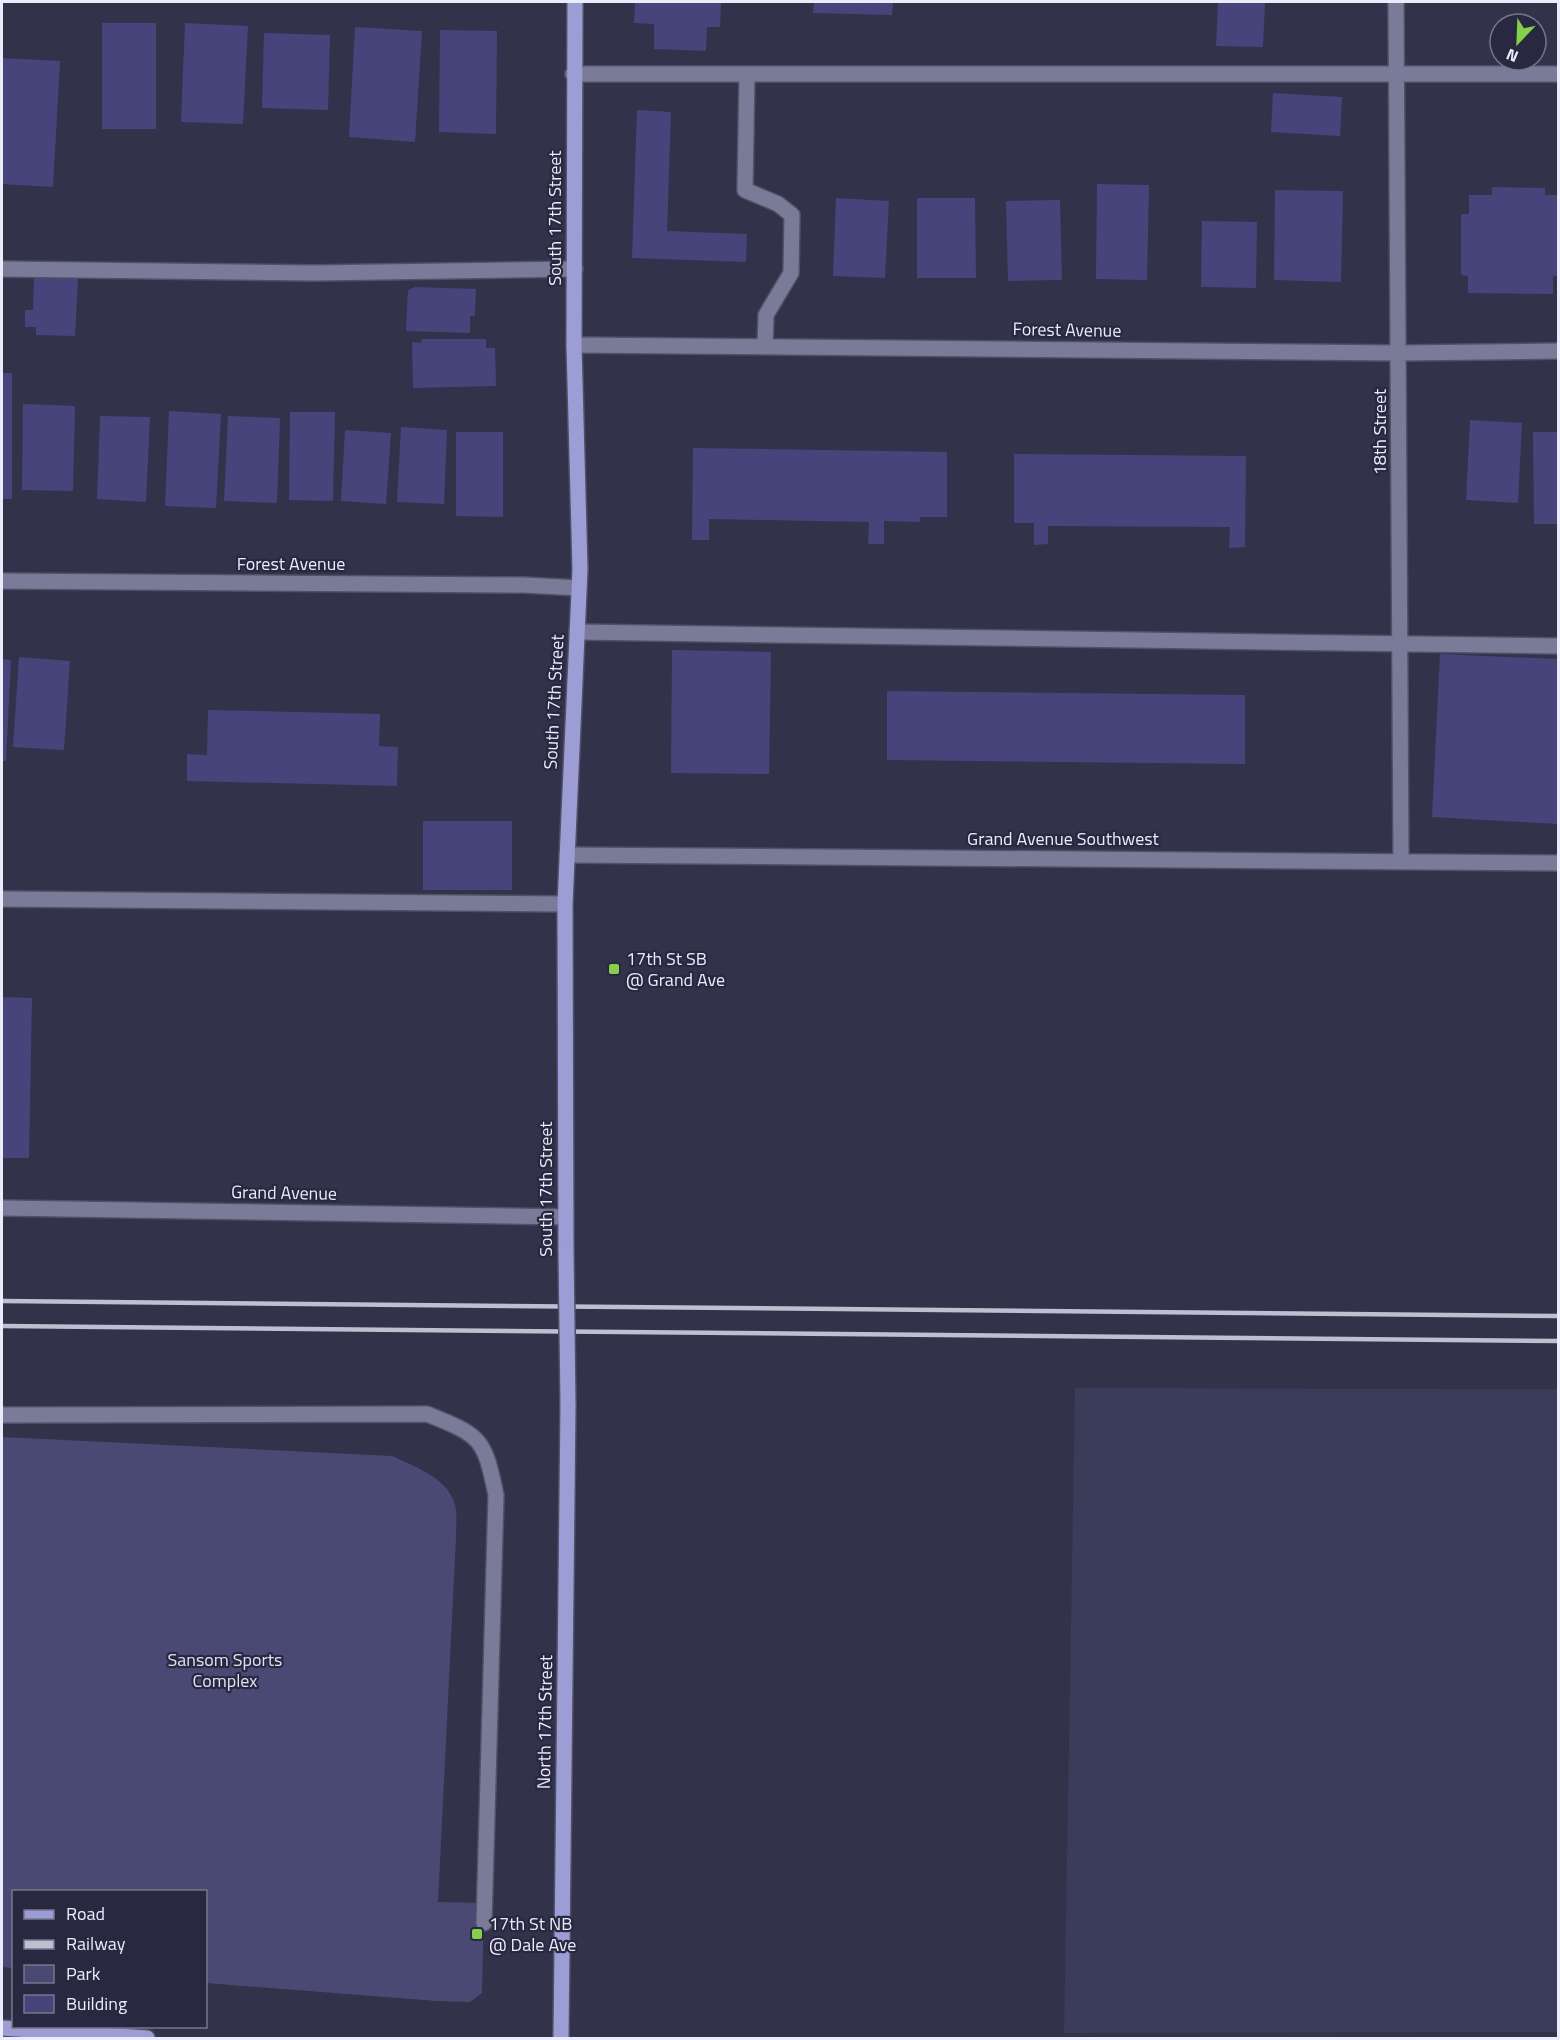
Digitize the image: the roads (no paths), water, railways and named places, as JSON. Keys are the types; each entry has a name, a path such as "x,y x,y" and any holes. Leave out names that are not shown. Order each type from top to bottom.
{"main road":[{"name":"South 17th Street","path":"568,1405 565,904 579,588 574,345 575,2"},
{"name":"North 17th Street","path":"561,2038 568,1405"},
{"path":"2,2028 147,2038"}],"street":[{"name":"18th Street","path":"1396,2 1400,353 1401,861"},
{"path":"573,74 1558,74"},
{"path":"747,74 745,190 778,204 792,215 791,273 766,315 765,347"},
{"path":"2,269 314,273 575,269"},
{"name":"Forest Avenue","path":"574,345 1400,353 1558,351"},
{"name":"Forest Avenue","path":"2,581 579,588"},
{"path":"577,632 1558,646"},
{"name":"Grand Avenue Southwest","path":"567,855 1558,863"},
{"path":"2,899 565,904"},
{"name":"Grand Avenue","path":"2,1208 566,1217"},
{"path":"2,1415 427,1414 468,1430 488,1454 496,1495 484,1923"}],"railway":[{"path":"2,1301 1558,1316"},
{"path":"2,1326 1558,1341"}],"place":[{"name":"17th St SB @ Grand Ave","path":"614,969"},
{"name":"17th St NB @ Dale Ave","path":"477,1934"}],"park label":[{"name":"Sansom Sports Complex","path":"225,1670"}]}
